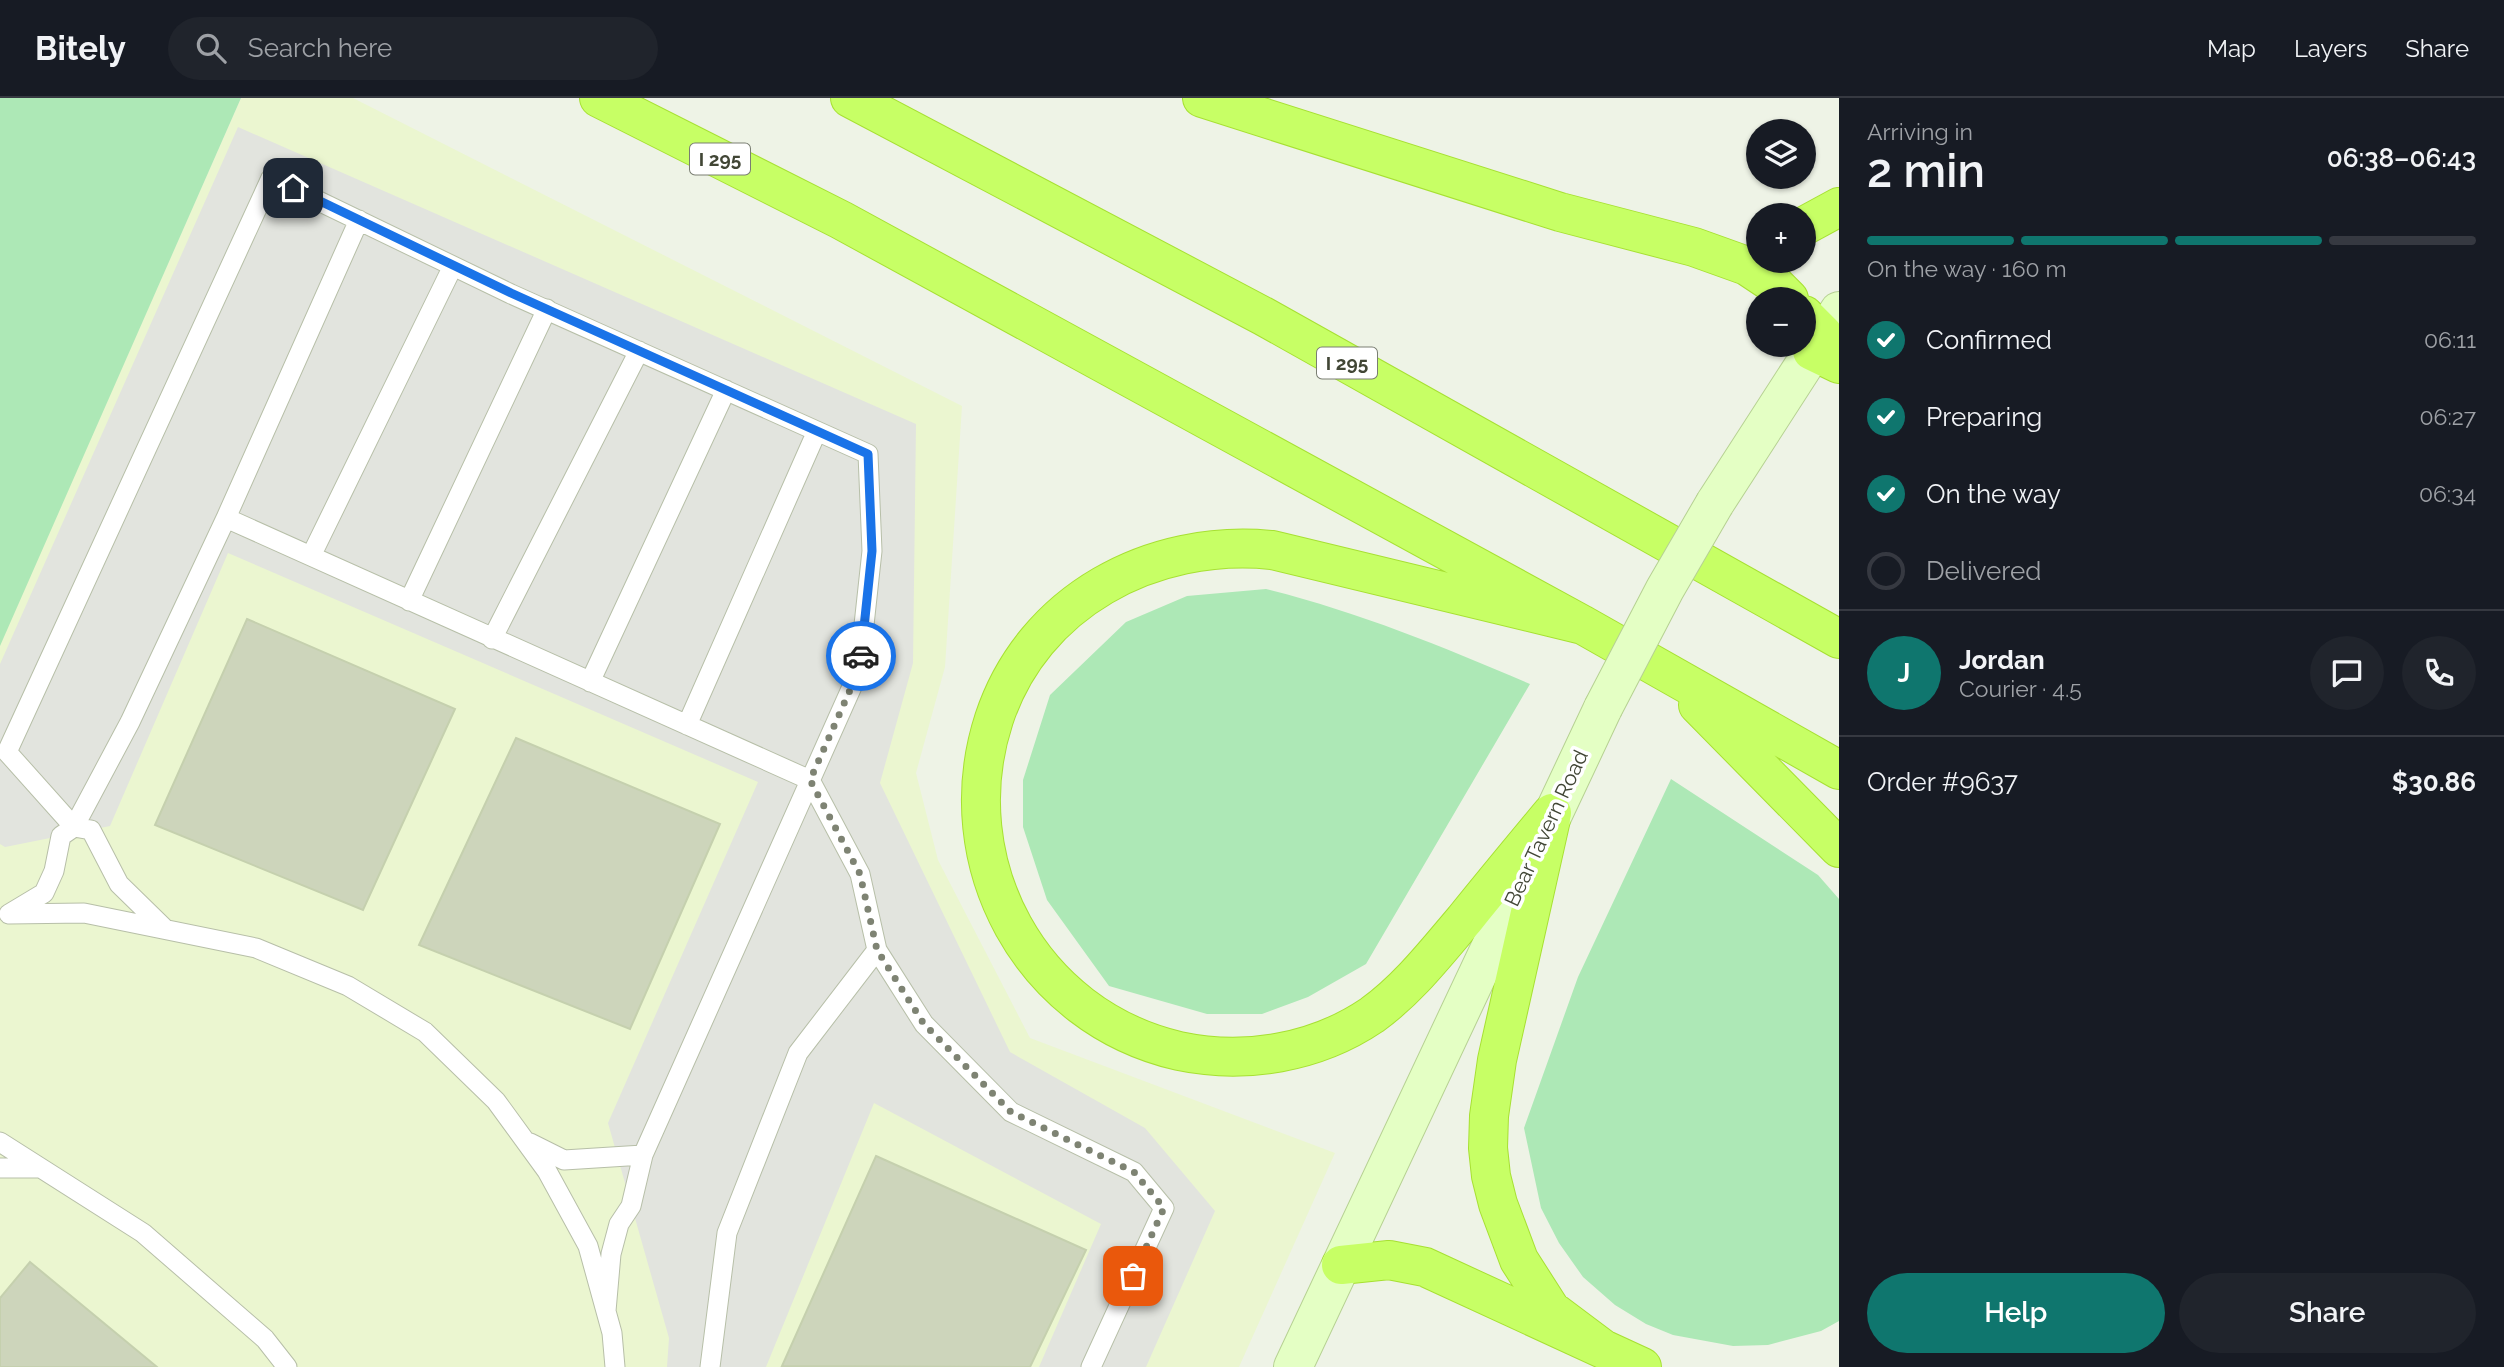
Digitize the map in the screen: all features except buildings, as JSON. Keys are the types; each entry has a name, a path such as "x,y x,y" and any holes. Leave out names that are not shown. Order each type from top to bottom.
{"highway":[{"name":"I 295","path":"599,98 841,220 1583,625 1839,770"},
{"name":"I 295","path":"850,98 1263,316 1839,639"},
{"path":"1202,98 1560,212 1694,247 1747,266 1777,287"},
{"path":"1816,219 1839,206"},
{"path":"1694,247 1746,241"},
{"path":"1552,813 1413,979 1371,1015 1332,1036 1292,1050 1267,1055 1219,1057 1166,1048 1119,1030 1073,1000 1043,971 1030,955 1009,918 993,879 984,835 983,769 994,720 1003,697 1013,676 1041,635 1064,613 1106,583 1173,556 1220,548 1272,550 1583,625"},
{"path":"1664,671 1839,848"},
{"path":"1552,813 1497,1060 1489,1116 1488,1147 1498,1204 1519,1260 1551,1310 1603,1349"},
{"path":"1341,1265 1389,1260 1424,1267 1642,1367"}],"street":[{"name":"Bear Tavern Road","path":"1293,1367 1603,708 1665,589 1715,503 1824,335"}],"lane":[{"path":"163,927 119,884 91,830 74,827 7,752 271,178 547,309 868,454 872,551 859,670 643,1155 631,1206 619,1224 611,1254 606,1311"},
{"path":"4,915 44,893 54,871 61,836 74,827 130,722 226,518 359,220"},
{"path":"311,556 453,265"},
{"path":"409,601 547,309"},
{"path":"492,639 639,351"},
{"path":"590,682 726,390"},
{"path":"687,725 817,431"},
{"path":"226,518 810,780 860,874 877,950 924,1024 1011,1112 1134,1172 1164,1208 1091,1367"},
{"path":"4,915 84,913 256,948 359,993 425,1032 496,1101 548,1171 588,1246 612,1333 615,1367"},
{"path":"716,1365 727,1233 798,1053 877,950"},
{"path":"0,1142 143,1233 265,1339 286,1367"},
{"path":"526,1142 564,1160 643,1155"},
{"path":"0,1168 40,1168"}],"shaded area":[{"path":"241,98 353,98 962,406 945,667 916,773 938,860 1030,1038 1335,1153 1239,1367 0,1367 0,644"},
{"path":"238,127 916,424 913,663 880,783 1010,1052 1145,1128 1215,1211 1146,1367 1039,1367 1101,1224 874,1103 766,1367 667,1367 669,1338 608,1123 758,782 228,553 110,826 5,847 0,844 0,664"}],"green space":[{"path":"0,98 241,98 0,646"},
{"path":"1266,589 1334,608 1400,631 1530,684 1366,964 1308,997 1262,1014 1207,1014 1109,986 1047,900 1023,827 1023,780 1050,695 1126,622 1187,596"},
{"path":"1671,779 1818,875 1839,899 1839,1321 1821,1331 1768,1345 1733,1346 1673,1335 1646,1324 1615,1305 1583,1277 1559,1243 1541,1208 1524,1128 1578,977"}],"way so far":[{"path":"861,656 859,670 810,780 860,874 877,950 924,1024 1011,1112 1134,1172 1164,1208 1133,1276"}],"route":[{"path":"293,188 511,293 868,454 872,551 861,656"}]}
